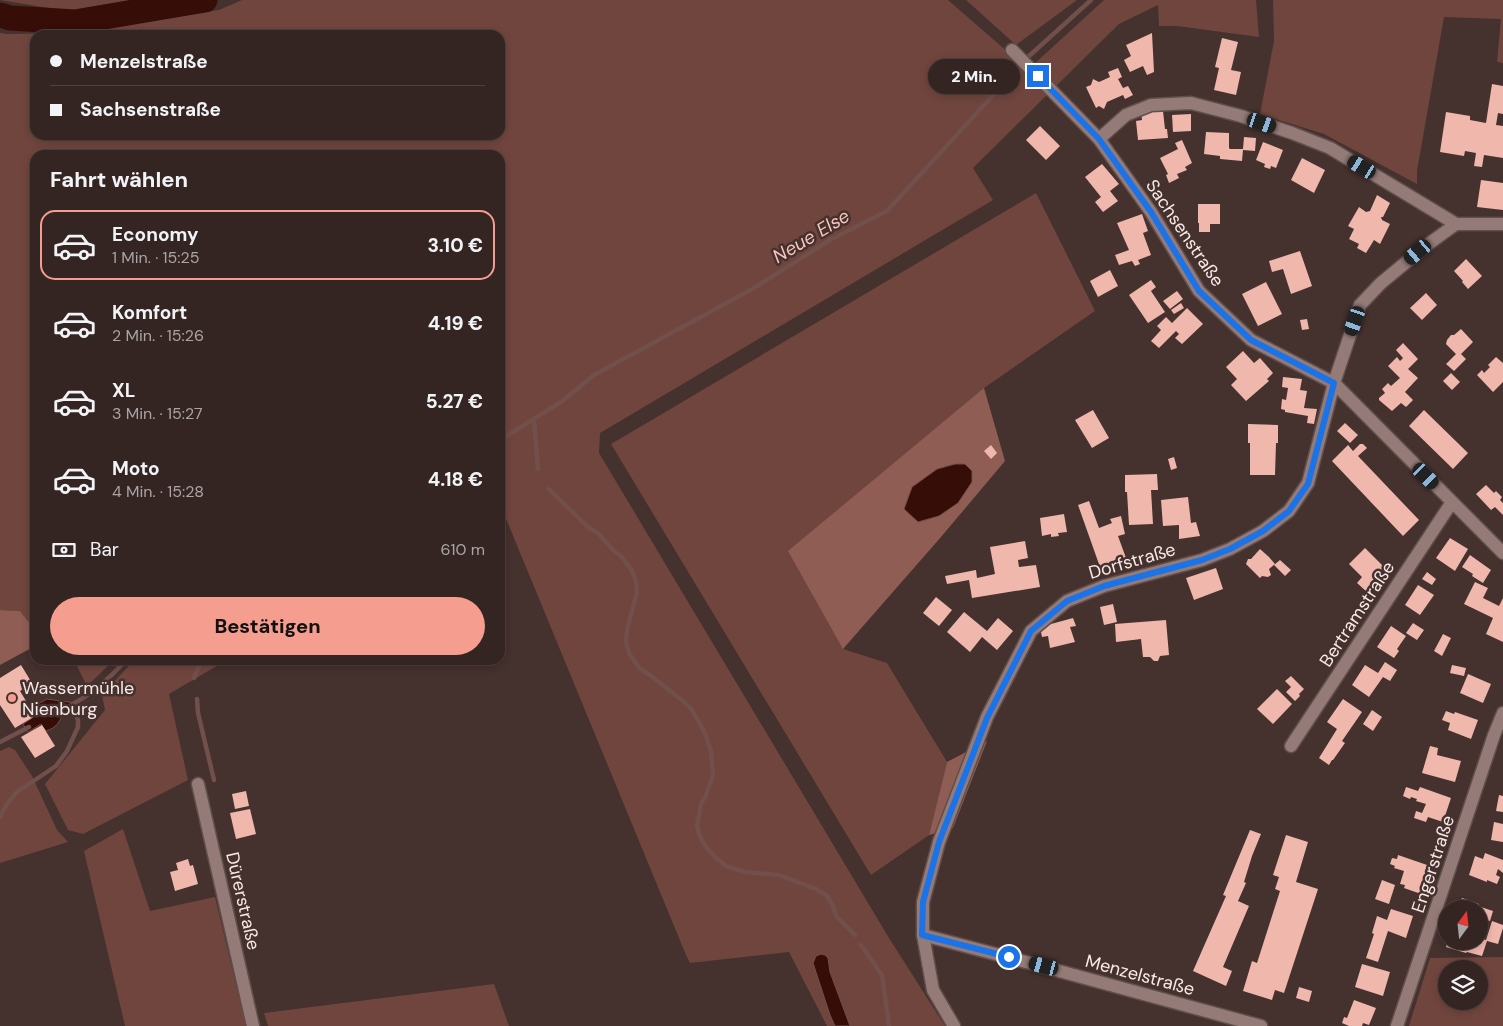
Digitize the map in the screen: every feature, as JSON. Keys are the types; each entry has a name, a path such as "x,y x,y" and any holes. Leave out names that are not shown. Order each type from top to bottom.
{"street":[{"name":"Sachsenstraße","path":"1012,50 1099,139 1151,212 1199,291 1251,340 1334,383 1503,553"},
{"path":"1099,139 1126,115 1151,105 1191,103 1241,116 1330,148 1456,224 1503,224"},
{"name":"Dorfstraße","path":"954,1026 933,990 922,935 923,902 939,842 987,718 1031,631 1067,601 1104,586 1202,560 1230,549 1263,531 1289,511 1308,484 1334,383 1360,305 1381,283 1427,244 1456,224"},
{"name":"Bertramstraße","path":"1291,746 1452,502"},
{"name":"Engerstraße","path":"1397,1026 1503,713"},
{"name":"Dürerstraße","path":"198,784 253,1026"},
{"name":"Menzelstraße","path":"922,935 1036,964 1261,1026"}],"shaded area":[{"path":"0,0 132,0 67,11"},
{"path":"242,0 948,0 1009,53 1047,95 973,168 993,200 600,433 599,453 889,938 945,1026 827,1026 789,952 690,963 505,516 505,150 30,150 30,624 20,611 0,610 0,33 30,34 30,140 505,140 505,30 96,30 219,10"},
{"path":"966,0 1077,0 1016,45"},
{"path":"1104,0 1256,0 1259,37 1177,26 1159,26 1158,5 1119,24 1055,87 1033,65"},
{"path":"1273,0 1503,0 1503,63 1497,62 1501,19 1444,17 1417,171 1417,184 1324,134 1260,114 1274,41"},
{"path":"1036,193 1095,311 984,388 843,649 887,663 947,762 929,835 871,875 611,444"},
{"path":"984,388 1005,461 843,649 788,551"},
{"path":"955,464 965,464 972,471 972,482 958,503 939,516 918,522 904,509 912,487 937,469"},
{"path":"0,610 20,611 30,624 30,649 0,665"},
{"path":"76,665 109,665 87,686"},
{"path":"129,665 218,665 169,694 188,780 83,834 68,830 45,784 105,710 102,695"},
{"path":"47,699 76,703 77,712 73,714 63,713 57,724 49,730 46,731 41,724 28,732 23,724 35,716 32,710 36,708 36,705"},
{"path":"987,741 953,828 929,835 947,762"},
{"path":"9,747 15,750 32,776 57,830 68,842 0,863 0,751"},
{"path":"123,829 150,911 215,897 246,1026 125,1026 84,851"},
{"path":"821,954 828,958 830,972 850,1026 835,1026 830,1015 813,963 816,956"},
{"path":"1503,957 1503,1026 1409,1026 1430,958"},
{"path":"494,984 509,1026 268,1026 264,1013"}],"building":[{"path":"1152,33 1154,72 1147,75 1143,66 1130,72 1124,60 1131,56 1126,45"},
{"path":"1222,38 1238,42 1231,70 1241,72 1236,95 1214,90 1219,68 1215,67"},
{"path":"1118,68 1122,77 1118,79 1123,88 1128,86 1133,95 1125,99 1123,95 1107,102 1104,109 1099,106 1096,108 1086,87 1091,85 1093,79 1099,82 1110,77 1108,72"},
{"path":"1492,84 1503,86 1503,114 1498,113 1496,125 1503,126 1503,158 1484,155 1482,167 1474,166 1476,153 1465,151 1464,156 1440,152 1446,112 1470,116 1470,120 1486,123"},
{"path":"1163,111 1168,138 1138,140 1136,121 1142,120 1141,113"},
{"path":"1191,114 1191,131 1173,132 1172,115"},
{"path":"1040,126 1060,146 1046,160 1026,140"},
{"path":"1206,132 1229,133 1230,149 1243,149 1244,137 1256,138 1255,151 1243,150 1242,161 1220,159 1220,156 1204,154"},
{"path":"1182,140 1192,163 1185,167 1187,170 1177,174 1179,178 1169,183 1166,175 1168,174 1160,158 1178,149 1175,143"},
{"path":"1263,142 1283,150 1276,168 1271,166 1270,169 1264,167 1265,164 1256,160"},
{"path":"1302,158 1325,170 1314,193 1291,180"},
{"path":"1102,164 1119,184 1110,191 1118,201 1103,212 1095,202 1101,197 1085,177"},
{"path":"1481,180 1503,183 1503,210 1477,207"},
{"path":"1377,195 1390,203 1383,217 1381,217 1382,220 1390,224 1380,244 1374,240 1366,253 1357,248 1359,244 1349,239 1354,229 1348,226 1359,207 1366,212 1370,211"},
{"path":"1198,204 1220,204 1220,224 1210,224 1210,232 1199,232"},
{"path":"1142,214 1148,231 1143,233 1151,255 1138,260 1140,264 1135,266 1132,261 1119,265 1115,255 1129,250 1117,223"},
{"path":"1300,251 1312,286 1291,294 1283,269 1272,272 1269,261"},
{"path":"1466,259 1482,276 1468,289 1454,271"},
{"path":"1110,270 1118,286 1098,297 1090,281"},
{"path":"1151,280 1156,287 1151,291 1165,312 1148,323 1129,295"},
{"path":"1266,282 1282,314 1258,326 1242,294"},
{"path":"1177,291 1183,299 1170,309 1163,301"},
{"path":"1426,293 1437,305 1422,320 1410,308"},
{"path":"1181,303 1184,308 1174,314 1171,310"},
{"path":"1187,308 1203,324 1182,344 1175,338 1179,334 1176,331 1159,348 1151,341 1161,330 1157,326 1166,317 1172,323"},
{"path":"1307,319 1309,329 1302,330 1300,320"},
{"path":"1461,329 1473,342 1461,354 1466,359 1454,371 1446,364 1456,354 1446,344 1451,335 1454,335"},
{"path":"1403,343 1418,359 1408,369 1418,378 1405,392 1413,400 1406,407 1401,403 1392,411 1379,398 1385,393 1382,389 1388,383 1391,386 1400,378 1388,366 1397,357 1400,361 1403,358 1396,350"},
{"path":"1243,351 1254,363 1260,358 1273,373 1267,379 1269,381 1246,401 1231,385 1237,379 1226,367"},
{"path":"1496,357 1503,363 1503,382 1493,392 1477,375 1482,370 1484,373 1490,367 1488,365"},
{"path":"1451,373 1460,382 1452,390 1443,381"},
{"path":"1283,377 1302,379 1300,390 1307,391 1304,408 1317,409 1314,424 1307,423 1308,416 1285,412 1285,410 1281,409 1282,399 1286,400 1288,388 1282,387"},
{"path":"1093,410 1109,438 1092,448 1075,420"},
{"path":"1424,410 1468,453 1453,469 1409,426"},
{"path":"1345,423 1358,435 1350,443 1337,431"},
{"path":"1248,424 1278,425 1275,475 1250,475"},
{"path":"1360,444 1367,448 1358,456 1419,520 1403,536 1332,461 1348,445 1353,451"},
{"path":"991,445 997,453 991,459 984,451"},
{"path":"1174,457 1177,468 1171,470 1168,459"},
{"path":"1157,474 1158,490 1151,490 1153,524 1129,525 1125,475"},
{"path":"1486,485 1494,493 1496,491 1502,497 1500,500 1503,503 1503,515 1495,507 1491,510 1476,494"},
{"path":"1188,497 1191,523 1196,522 1200,536 1179,539 1179,525 1163,526 1161,500"},
{"path":"1089,501 1099,528 1112,523 1110,519 1121,516 1125,534 1118,536 1126,558 1100,567 1078,505"},
{"path":"1064,514 1067,532 1058,533 1059,536 1051,537 1051,534 1042,536 1040,518"},
{"path":"1450,538 1468,549 1455,571 1436,558"},
{"path":"1025,541 1028,558 1018,560 1019,567 1036,565 1040,587 972,598 969,580 947,584 945,576 976,570 977,578 995,574 990,547"},
{"path":"1365,548 1385,568 1376,581 1374,579 1370,583 1373,586 1367,592 1357,583 1362,577 1349,564"},
{"path":"1260,549 1275,564 1269,569 1271,575 1268,577 1262,576 1260,578 1246,564 1248,559 1251,559"},
{"path":"1470,555 1491,570 1483,583 1462,567"},
{"path":"1280,560 1291,570 1285,576 1274,565"},
{"path":"1216,568 1223,589 1194,600 1186,578"},
{"path":"1427,572 1436,579 1432,585 1422,579"},
{"path":"1475,582 1488,588 1483,598 1499,606 1503,598 1503,642 1486,634 1493,618 1464,604"},
{"path":"1418,585 1434,595 1420,615 1405,605"},
{"path":"936,597 952,610 939,626 923,613"},
{"path":"1113,604 1117,622 1104,625 1100,607"},
{"path":"964,612 987,631 998,618 1013,631 997,650 982,637 970,652 947,632"},
{"path":"1073,618 1076,626 1070,627 1075,642 1050,648 1048,636 1042,637 1040,627"},
{"path":"1166,620 1169,655 1160,656 1158,661 1154,661 1150,657 1143,657 1141,639 1116,642 1115,624"},
{"path":"1413,623 1424,630 1417,640 1406,633"},
{"path":"1391,626 1406,636 1397,649 1399,651 1394,658 1377,647"},
{"path":"1443,634 1451,638 1442,656 1434,651"},
{"path":"1385,662 1397,670 1390,681 1383,677 1369,697 1352,685 1365,665 1378,673"},
{"name":"Wassermühle Nienburg","path":"21,665 32,683 20,691 35,716 15,728 0,705 0,678"},
{"path":"1452,665 1466,668 1464,676 1450,673"},
{"path":"1468,674 1491,684 1483,703 1460,693"},
{"path":"1291,676 1304,689 1295,701 1286,692 1291,687 1285,681"},
{"path":"1277,689 1292,704 1273,724 1257,709"},
{"path":"1343,699 1362,712 1342,741 1345,743 1329,765 1319,758 1337,729 1327,722"},
{"path":"1372,710 1382,717 1373,731 1363,724"},
{"path":"1446,711 1478,720 1471,739 1448,730 1450,723 1442,720"},
{"name":"Wassermühle Nienburg","path":"42,725 55,746 35,758 21,737"},
{"path":"1430,746 1438,748 1437,755 1461,761 1455,782 1422,773"},
{"path":"1406,787 1418,791 1420,787 1451,798 1443,822 1428,817 1426,822 1414,818 1416,811 1422,813 1426,804 1416,801 1417,799 1403,796"},
{"path":"246,791 249,806 235,809 232,794"},
{"path":"1499,795 1503,796 1503,812 1496,811"},
{"path":"250,809 256,834 236,839 230,813"},
{"path":"1494,822 1503,824 1503,842 1491,840"},
{"path":"1250,830 1261,834 1244,882 1246,883 1238,901 1249,906 1223,967 1232,971 1226,986 1193,971 1226,896 1223,895"},
{"path":"1286,835 1308,842 1296,882 1318,889 1284,993 1275,990 1272,1000 1243,991 1252,961 1257,963 1280,891 1275,889 1279,877 1273,875"},
{"path":"1485,853 1503,860 1503,873 1498,869 1496,875 1500,877 1497,884 1469,875 1475,856 1483,859"},
{"path":"1398,855 1430,866 1421,894 1404,888 1405,885 1400,884 1404,871 1394,868 1395,866 1390,864 1392,858 1397,859"},
{"path":"188,859 190,866 193,865 198,884 175,891 170,872 178,870 176,863"},
{"path":"1382,880 1395,885 1389,904 1375,899"},
{"path":"1391,909 1413,916 1406,938 1388,931 1378,962 1366,958 1374,934 1372,933 1377,916 1387,920"},
{"path":"1488,909 1493,911 1490,921 1488,920"},
{"path":"1492,921 1503,925 1498,944 1488,941"},
{"path":"1456,950 1484,950 1482,956"},
{"path":"1362,964 1390,972 1383,996 1355,987"},
{"path":"1299,987 1312,991 1309,1002 1296,998"},
{"path":"1354,1000 1376,1008 1369,1025 1363,1023 1362,1026 1349,1026 1342,1023 1344,1017 1347,1018"}],"waterway":[{"path":"0,15 10,18 75,22 205,0"},
{"name":"Neue Else","path":"505,437 561,402 594,375 754,288 830,240 887,211 1028,57 1091,0"},
{"path":"534,420 538,469"},
{"path":"549,489 588,527 598,533 622,557 632,571 636,581 637,592 627,630 626,642 629,653 639,668 692,710 705,733 711,751 713,775 701,804 697,826 700,837 706,847 726,866 745,872 779,875 816,889 826,895 837,917 855,935"},
{"name":"Neue Else","path":"71,705 100,685 121,665"},
{"path":"194,678 200,665"},
{"path":"197,699 198,713 214,780"},
{"path":"0,817 7,804 17,792 56,766 67,751 78,727 78,720 74,709"},
{"name":"Neue Else","path":"0,742 29,727"},
{"path":"861,945 882,975 889,1026"}],"place":[{"name":"Wassermühle Nienburg","path":"12,698"}],"route":[{"path":"1009,957 922,935 923,902 939,842 987,718 1031,631 1067,601 1084,593 1202,560 1230,549 1263,531 1289,511 1308,484 1334,383 1251,340 1199,291 1151,212 1099,139 1038,76"}]}
